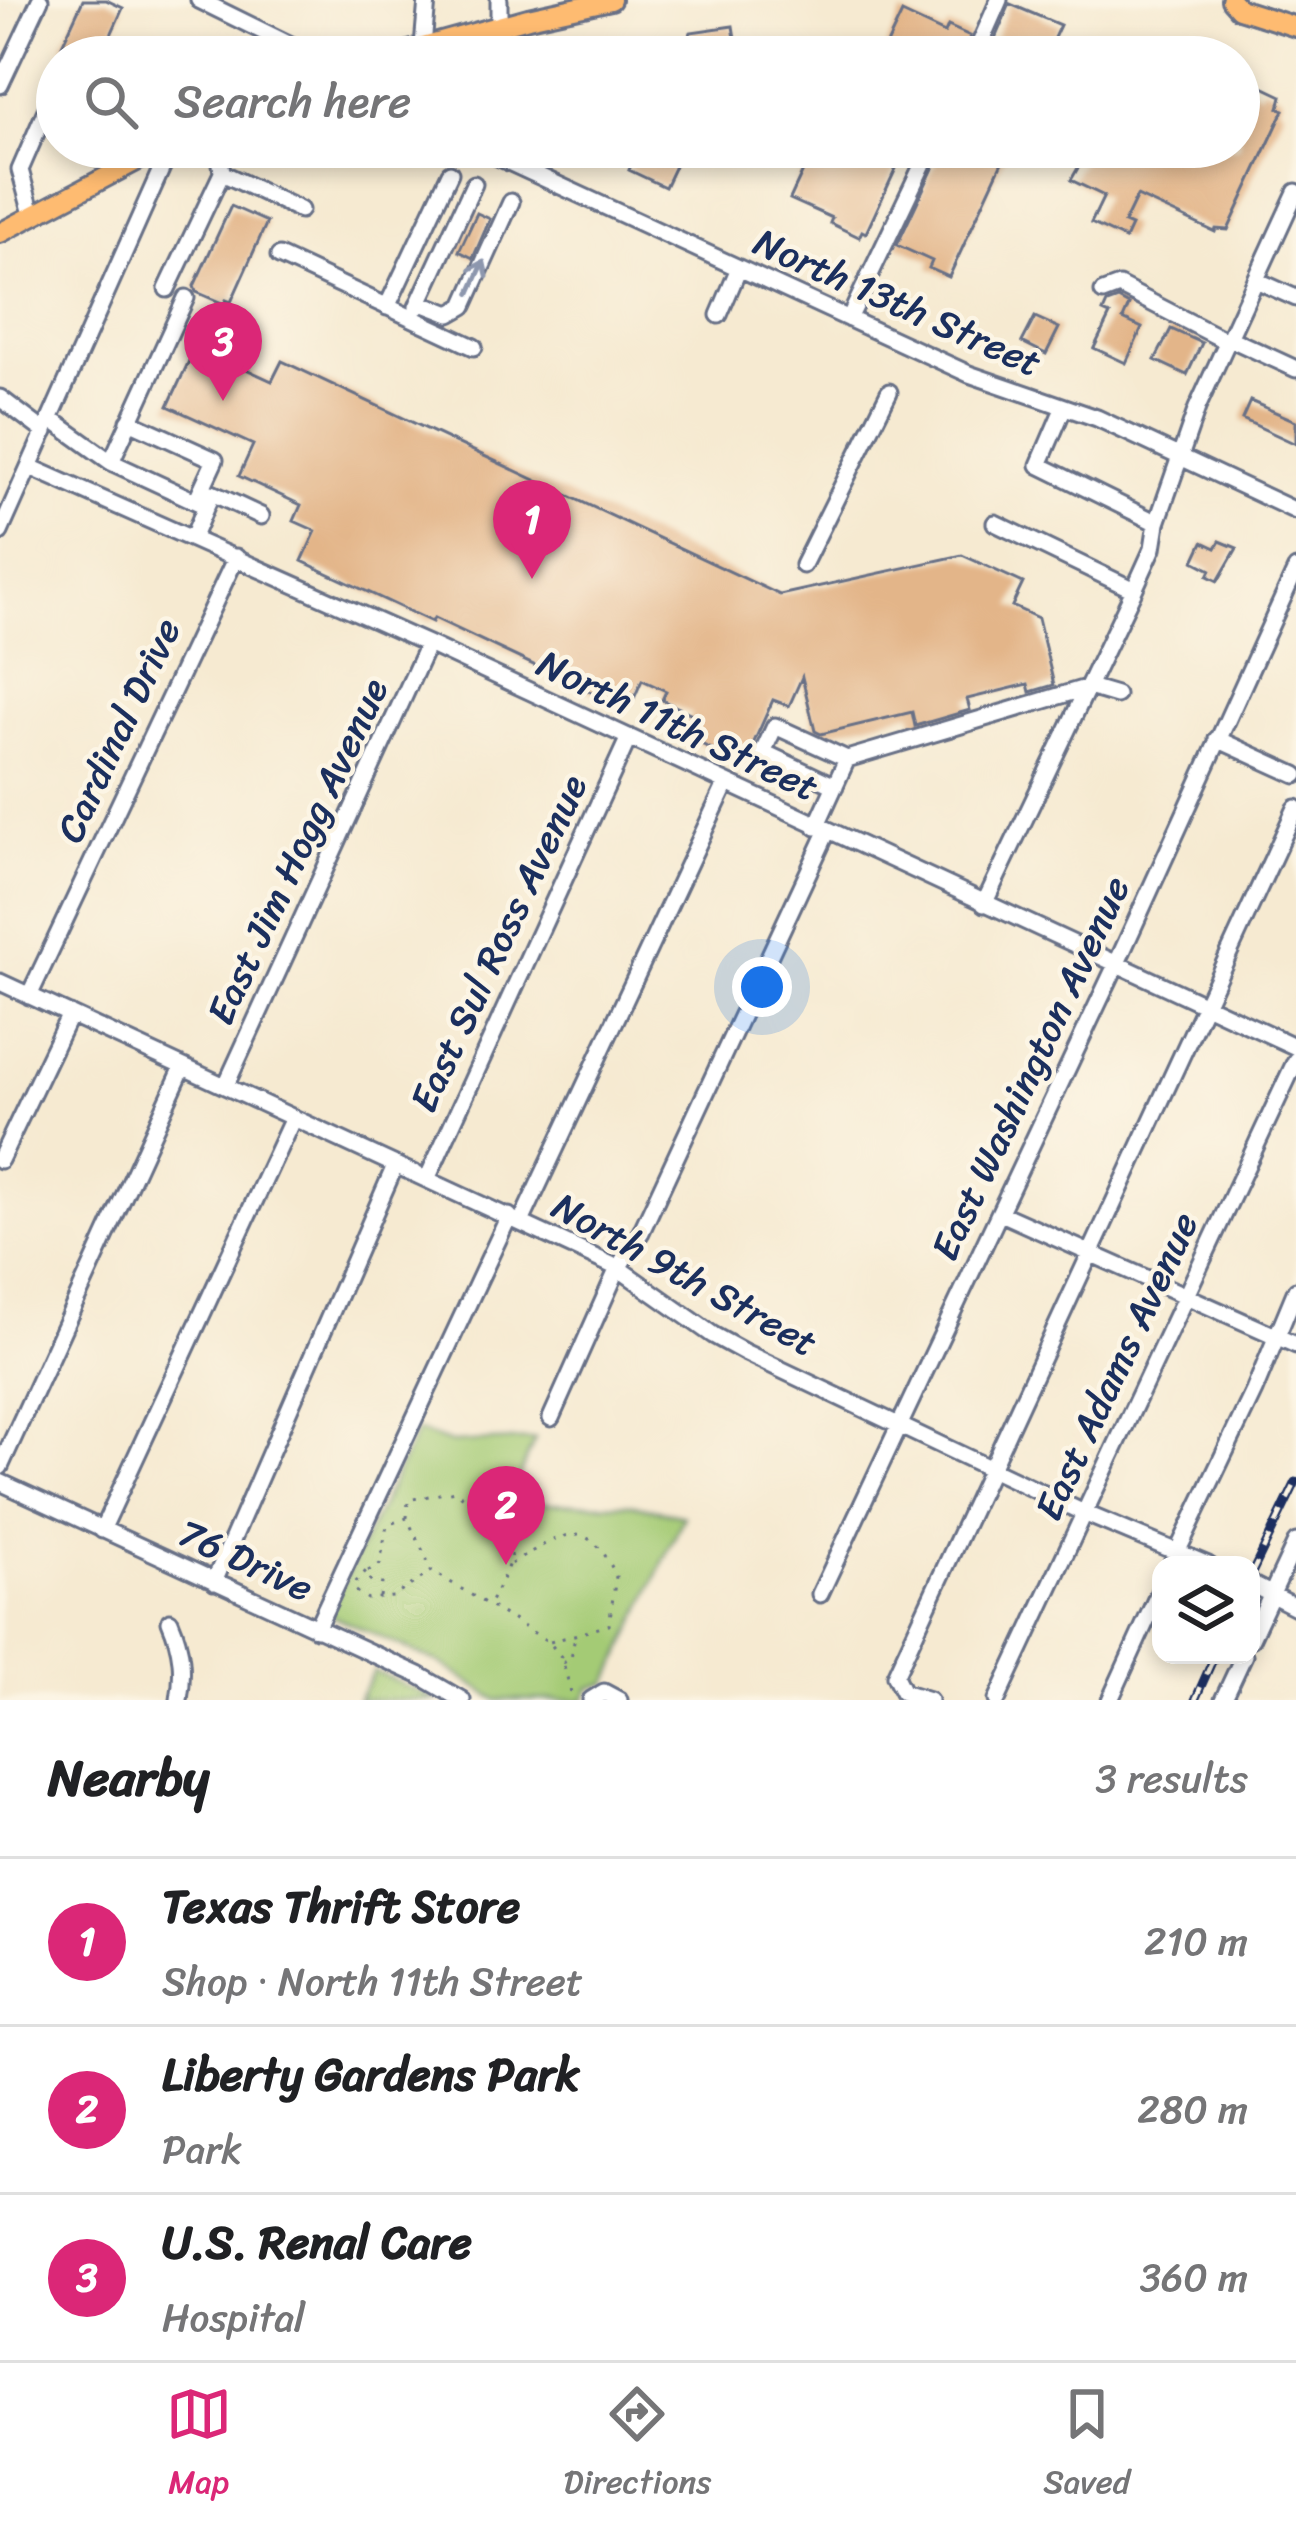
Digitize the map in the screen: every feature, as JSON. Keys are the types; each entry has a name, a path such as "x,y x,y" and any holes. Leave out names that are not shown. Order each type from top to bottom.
{"main road":[{"path":"460,36 575,3 611,0"},
{"path":"1231,0 1239,9 1296,27"},
{"path":"0,232 125,168"}],"street":[{"path":"0,85 40,0"},
{"path":"199,0 236,8 281,36"},
{"path":"423,36 427,0"},
{"path":"499,0 500,25"},
{"path":"983,36 999,0"},
{"path":"32,214 20,170 36,133"},
{"path":"0,532 158,168"},
{"path":"167,290 221,168"},
{"name":"North 13th Street","path":"522,168 997,386 1097,418 1295,508"},
{"path":"849,319 921,168"},
{"path":"222,173 300,210"},
{"path":"387,307 450,173"},
{"path":"415,310 474,184"},
{"path":"984,904 1153,548 1157,523 1197,408 1296,192"},
{"path":"279,256 387,307 450,314 464,306 511,202"},
{"path":"719,315 739,268"},
{"path":"1256,280 1296,298"},
{"path":"1103,292 1119,286 1296,369"},
{"path":"111,462 186,298"},
{"path":"415,310 474,346"},
{"path":"803,565 889,392"},
{"path":"0,398 111,462 201,504"},
{"path":"1063,409 1040,465 1157,523"},
{"path":"130,421 215,460 193,537"},
{"name":"North 11th Street","path":"30,466 428,644 1296,1047"},
{"path":"201,504 212,493 261,516"},
{"path":"995,523 1134,590"},
{"name":"Cardinal Drive","path":"29,996 236,557"},
{"name":"East Washington Avenue","path":"820,1594 1217,739 1290,596 1296,569"},
{"name":"East Jim Hogg Avenue","path":"226,1085 428,644"},
{"path":"835,786 763,752 776,726 847,759 1089,687 1115,695"},
{"name":"East Sul Ross Avenue","path":"428,1177 628,737"},
{"path":"1217,739 1296,776"},
{"path":"551,1418 618,1268 641,1232 821,829 847,759"},
{"path":"316,1629 725,784"},
{"path":"928,1700 903,1692 895,1676 1296,808"},
{"name":"North 9th Street","path":"0,982 618,1268 713,1336 1170,1556"},
{"path":"0,1160 70,1014"},
{"name":"East Adams Avenue","path":"997,1700 1296,1060"},
{"name":"East Jim Hogg Avenue","path":"0,1466 182,1069"},
{"path":"102,1530 293,1118"},
{"path":"214,1582 394,1168"},
{"path":"1000,1213 1296,1346"},
{"path":"1175,1556 1254,1391 1296,1290"},
{"name":"76 Drive","path":"0,1482 419,1675 463,1700"},
{"path":"1260,1621 1296,1542"},
{"path":"1260,1589 1296,1607"},
{"path":"1110,1700 1152,1608"},
{"path":"170,1621 182,1660 179,1700"},
{"path":"1223,1700 1240,1664"},
{"path":"591,1700 604,1692 619,1700"}],"path":[{"path":"487,1607 511,1564 513,1538 505,1524 455,1490 408,1500 406,1517 432,1571 487,1607 550,1642 563,1663 573,1700"},
{"path":"406,1517 387,1525 380,1564 355,1583 356,1591 368,1599 393,1597 432,1571"},
{"path":"511,1564 563,1533 578,1533 590,1541 616,1576 609,1624 550,1642"},
{"path":"366,1571 370,1580 382,1584 380,1598"},
{"path":"563,1663 571,1659 575,1635"}],"green space":[{"path":"417,1431 451,1443 535,1439 507,1503 632,1504 684,1516 608,1683 590,1688 584,1700 497,1700 441,1664 328,1614"},
{"path":"374,1671 432,1698 435,1700 358,1700"}],"building":[{"path":"83,0 106,0 123,8 110,36 66,36"},
{"path":"1010,4 1060,25 1055,36 996,36"},
{"path":"902,13 945,33 948,26 970,36 891,36"},
{"path":"733,26 735,36 689,36"},
{"path":"1263,87 1282,96 1279,108 1284,110 1260,161"},
{"path":"630,168 674,168 665,187"},
{"path":"804,168 896,168 866,233 862,231 859,237 830,223 832,218 790,199"},
{"path":"933,168 999,168 949,277 929,268 932,261 897,245"},
{"path":"1078,168 1257,168 1228,230 1215,232 1137,196 1124,223 1131,226 1125,239 1091,223 1104,196 1071,180"},
{"path":"231,206 267,222 231,302 224,304 196,292 194,286"},
{"path":"477,213 490,219 473,258 459,251"},
{"path":"1118,299 1129,305 1123,319 1142,328 1126,363 1094,348 1110,315 1103,312 1107,303"},
{"path":"1035,317 1059,328 1046,354 1022,342"},
{"path":"1171,329 1202,343 1187,375 1155,360"},
{"path":"196,346 272,381 282,361 780,595 962,555 1023,583 1012,606 1038,618 1054,685 1030,692 1028,684 967,699 970,710 915,726 912,712 821,734 815,731 802,677 789,706 773,700 744,764 682,735 692,714 662,700 666,691 642,680 632,703 613,695 610,701 302,561 316,531 294,521 301,505 239,476 253,445 168,406"},
{"path":"1250,401 1296,421 1296,444 1242,419"},
{"path":"1220,541 1237,548 1218,581 1208,576 1211,570 1194,561 1203,542 1216,548"}],"railway":[{"path":"1260,1556 1296,1482"},
{"path":"1195,1700 1211,1664"}],"place":[{"name":"U.S. Renal Care","path":"223,401"},
{"name":"Texas Thrift Store","path":"532,579"},
{"name":"Liberty Gardens Park","path":"506,1565"}]}
